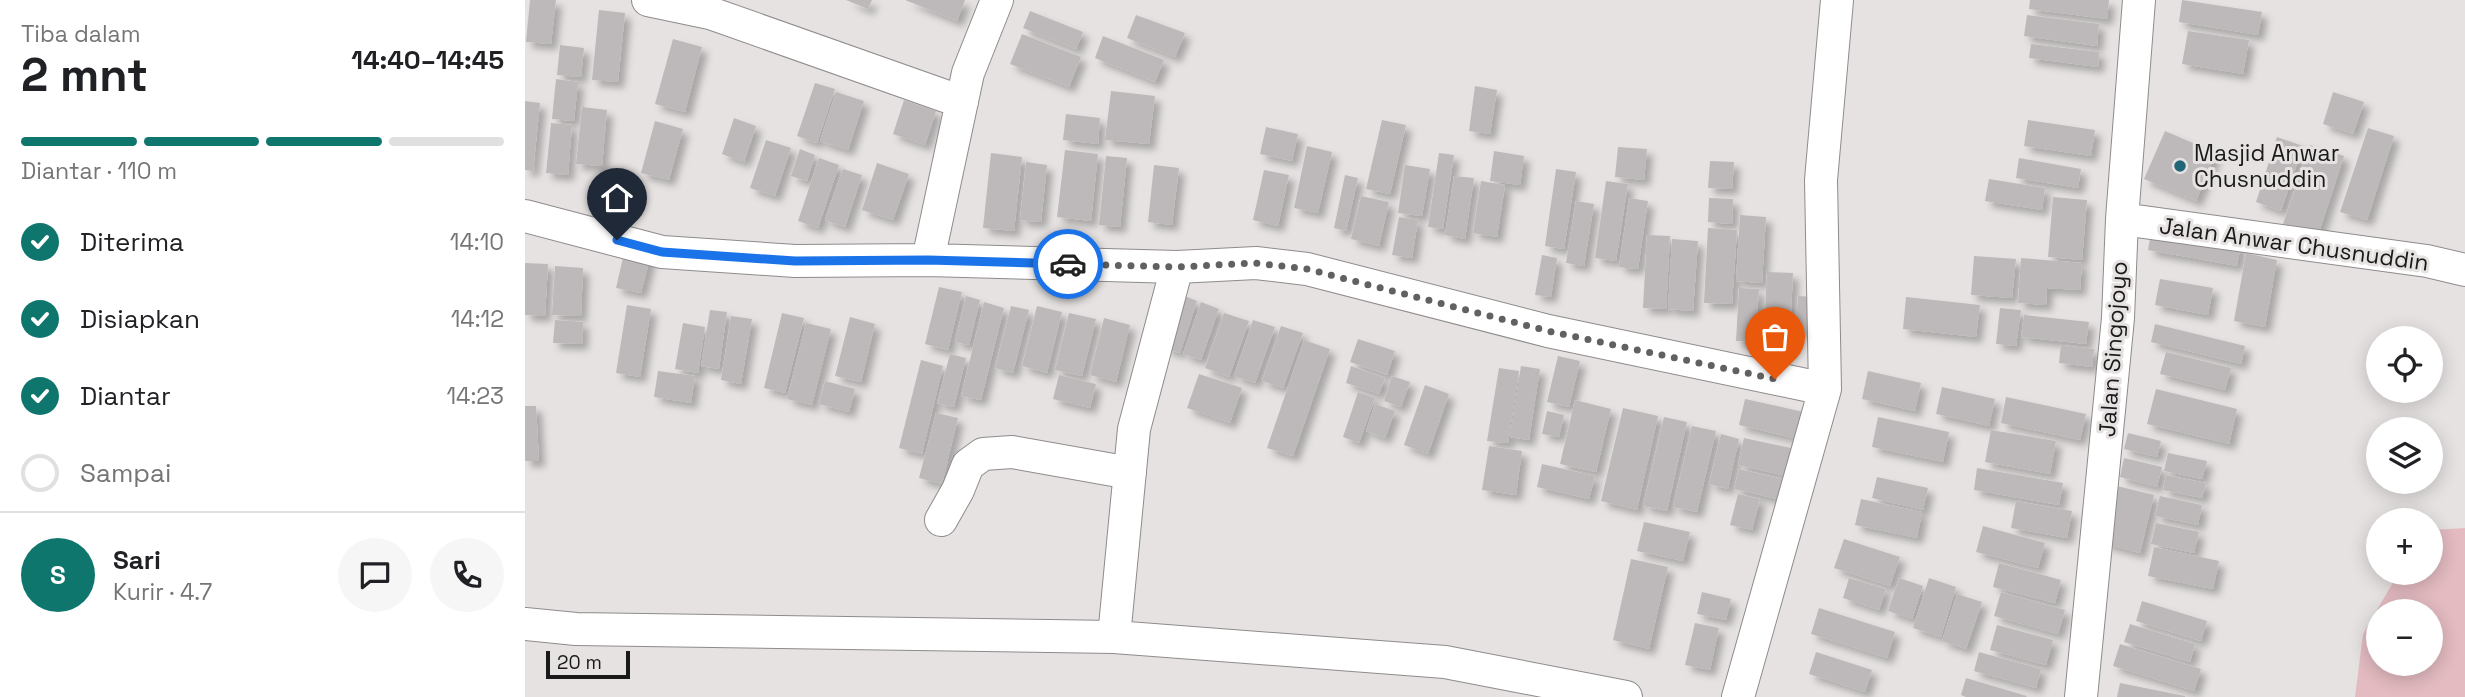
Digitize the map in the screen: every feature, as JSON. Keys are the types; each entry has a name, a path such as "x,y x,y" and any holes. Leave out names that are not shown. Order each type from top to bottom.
{"street":[{"path":"648,0 710,13 962,102"},
{"path":"928,260 968,73 997,0"},
{"path":"1738,697 1825,389 1821,180 1837,0"},
{"name":"Jalan Singojoyo","path":"2081,697 2118,318 2122,219 2139,0"},
{"path":"525,216 662,252 795,261 928,260 1177,267 1255,263 1307,269 1548,331 1825,389"},
{"name":"Jalan Anwar Chusnuddin","path":"2122,219 2427,261 2465,270"},
{"path":"1114,636 1134,429 1177,267"},
{"path":"941,520 958,491 968,465 983,454 1012,452 1130,473"},
{"path":"525,624 576,629 1114,636 1445,662 1626,697"}],"shaded area":[{"path":"2465,528 2465,697 2355,697 2363,634 2366,629 2366,676 2443,676 2443,599 2383,599 2391,585 2443,585 2443,529"}],"building":[{"path":"530,0 556,0 551,44 526,42"},
{"path":"846,0 872,0 868,9"},
{"path":"905,0 965,0 957,21"},
{"path":"2030,0 2109,0 2107,19 2029,9"},
{"path":"2182,0 2262,12 2258,35 2179,22"},
{"path":"599,10 625,13 618,82 592,80"},
{"path":"1030,11 1083,32 1076,49 1023,28"},
{"path":"1136,15 1185,33 1175,57 1127,38"},
{"path":"2027,15 2099,24 2097,46 2024,36"},
{"path":"2188,31 2249,40 2243,74 2182,64"},
{"path":"1022,34 1081,57 1069,87 1010,64"},
{"path":"1103,36 1164,60 1155,82 1095,58"},
{"path":"673,39 702,47 685,112 655,104"},
{"path":"2031,44 2099,52 2098,67 2029,58"},
{"path":"560,45 584,48 581,77 557,75"},
{"path":"556,79 578,82 574,121 552,119"},
{"path":"815,83 835,89 817,143 797,136"},
{"path":"1475,86 1497,90 1490,134 1469,131"},
{"path":"1111,91 1155,96 1149,144 1105,140"},
{"path":"836,92 864,101 848,150 820,141"},
{"path":"2333,92 2364,102 2353,134 2323,124"},
{"path":"904,100 936,111 925,145 893,134"},
{"path":"525,101 540,103 533,171 525,170"},
{"path":"582,107 607,110 602,166 576,164"},
{"path":"1066,114 1100,118 1098,144 1063,140"},
{"path":"734,118 756,126 744,162 722,154"},
{"path":"1382,120 1406,125 1390,194 1366,189"},
{"path":"2028,120 2095,130 2091,156 2024,146"},
{"path":"655,121 683,129 669,180 641,173"},
{"path":"551,123 572,125 568,175 546,173"},
{"path":"1266,127 1298,134 1292,161 1260,154"},
{"path":"2368,128 2394,136 2367,220 2340,212"},
{"name":"Masjid Anwar Chusnuddin","path":"2165,131 2216,153 2196,201 2144,179"},
{"path":"2277,137 2303,146 2281,211 2256,202"},
{"path":"766,140 791,148 775,196 750,188"},
{"path":"2310,145 2344,156 2318,235 2283,224"},
{"path":"1307,146 1332,152 1318,213 1294,208"},
{"path":"1618,147 1647,149 1644,180 1615,177"},
{"path":"800,149 815,155 807,181 791,176"},
{"path":"1065,150 1098,154 1091,221 1057,217"},
{"path":"1494,151 1524,156 1520,185 1490,181"},
{"path":"991,153 1022,157 1014,231 983,228"},
{"path":"1439,153 1454,155 1443,229 1428,227"},
{"path":"1106,156 1127,158 1120,227 1099,225"},
{"path":"819,158 839,165 818,228 798,221"},
{"path":"2019,158 2081,169 2078,188 2016,178"},
{"path":"1710,161 1734,162 1732,189 1708,188"},
{"path":"1026,162 1047,165 1041,222 1020,220"},
{"path":"877,163 909,174 893,220 862,210"},
{"path":"1154,165 1179,168 1172,225 1148,222"},
{"path":"1405,165 1430,169 1422,216 1398,213"},
{"path":"843,169 862,175 845,227 825,220"},
{"path":"1556,169 1576,172 1564,249 1545,246"},
{"path":"1264,170 1289,175 1278,226 1253,220"},
{"path":"1345,175 1358,178 1346,231 1334,228"},
{"path":"1454,176 1474,178 1465,239 1445,235"},
{"path":"1989,179 2045,188 2042,210 1985,201"},
{"path":"1481,181 1505,185 1497,237 1473,233"},
{"path":"1606,181 1628,184 1616,261 1595,258"},
{"path":"1361,196 1389,202 1379,246 1351,239"},
{"path":"2053,197 2087,200 2082,260 2048,257"},
{"path":"1629,198 1648,201 1638,269 1619,267"},
{"path":"1709,198 1733,199 1732,224 1708,222"},
{"path":"1576,201 1594,204 1584,266 1566,263"},
{"path":"1740,215 1766,217 1762,283 1736,281"},
{"path":"1399,217 1418,220 1412,258 1392,255"},
{"path":"1708,228 1737,230 1732,304 1704,303"},
{"path":"2152,228 2241,244 2237,266 2148,250"},
{"path":"1647,235 1670,236 1666,309 1643,308"},
{"path":"1672,239 1698,241 1693,311 1668,309"},
{"path":"625,249 651,254 641,293 616,288"},
{"path":"2246,253 2277,260 2265,327 2234,321"},
{"path":"1542,255 1557,258 1551,297 1535,295"},
{"path":"1974,256 2016,259 2012,298 1971,295"},
{"path":"2021,258 2082,263 2080,290 2047,288 2046,305 2018,303"},
{"path":"525,263 548,264 545,316 525,315"},
{"path":"555,266 583,268 581,316 552,315"},
{"path":"1767,272 1793,273 1790,333 1764,331"},
{"path":"2160,279 2213,288 2208,315 2155,305"},
{"path":"939,287 962,292 948,350 925,344"},
{"path":"1739,288 1759,289 1755,342 1736,341"},
{"path":"1182,295 1197,301 1180,353 1164,348"},
{"path":"966,296 980,300 969,345 955,342"},
{"path":"1798,296 1815,297 1813,332 1796,331"},
{"path":"1906,297 1980,305 1976,337 1903,329"},
{"path":"984,302 1004,308 981,400 961,396"},
{"path":"1201,302 1219,309 1201,360 1183,354"},
{"path":"627,305 651,309 640,377 616,373"},
{"path":"1011,306 1029,310 1013,373 995,368"},
{"path":"1037,306 1062,312 1047,373 1022,366"},
{"path":"2000,308 2021,310 2016,346 1996,344"},
{"path":"710,310 727,312 719,369 701,366"},
{"path":"782,313 804,318 785,393 764,388"},
{"path":"1069,313 1096,319 1082,376 1055,370"},
{"path":"1224,313 1249,321 1229,377 1205,368"},
{"path":"2024,315 2089,322 2086,344 2021,337"},
{"path":"731,316 752,319 741,384 721,380"},
{"path":"850,317 875,324 861,382 835,376"},
{"path":"1104,318 1130,325 1116,382 1090,375"},
{"path":"555,320 583,322 582,344 553,343"},
{"path":"1253,320 1275,327 1255,383 1234,376"},
{"path":"683,323 705,327 698,373 675,369"},
{"path":"806,323 831,329 812,405 787,399"},
{"path":"2155,324 2245,346 2241,364 2151,342"},
{"path":"1281,326 1303,333 1283,388 1262,381"},
{"path":"1358,339 1395,351 1387,375 1350,362"},
{"path":"1304,340 1330,349 1293,456 1267,448"},
{"path":"2061,345 2094,349 2092,367 2059,363"},
{"path":"2166,352 2231,368 2225,390 2160,374"},
{"path":"950,354 966,358 954,407 937,403"},
{"path":"1558,356 1580,361 1569,407 1547,402"},
{"path":"921,360 943,366 922,454 899,448"},
{"path":"1351,366 1385,378 1379,394 1346,383"},
{"path":"1521,366 1540,369 1529,440 1510,437"},
{"path":"1499,368 1519,371 1508,443 1487,441"},
{"path":"658,371 695,376 691,403 654,397"},
{"path":"1868,371 1921,383 1915,411 1862,399"},
{"path":"1199,374 1242,388 1230,423 1187,408"},
{"path":"1059,375 1096,384 1090,408 1053,399"},
{"path":"1392,376 1410,382 1401,407 1384,401"},
{"path":"825,381 855,389 849,412 819,404"},
{"path":"1425,385 1449,394 1428,454 1404,445"},
{"path":"1942,387 1995,399 1989,426 1936,414"},
{"path":"2156,389 2237,409 2229,444 2147,424"},
{"path":"1358,392 1375,398 1359,443 1343,437"},
{"path":"2006,397 2086,414 2080,440 2001,423"},
{"path":"1745,399 1808,413 1802,440 1739,425"},
{"path":"1575,400 1611,409 1596,472 1560,464"},
{"path":"1375,404 1395,411 1385,438 1366,431"},
{"path":"525,406 536,406 539,461 525,461"},
{"path":"1623,408 1658,416 1637,510 1601,501"},
{"path":"1547,411 1564,415 1559,437 1542,434"},
{"path":"936,413 958,418 942,484 919,478"},
{"path":"1664,417 1687,422 1667,511 1643,506"},
{"path":"1878,417 1949,432 1943,462 1872,447"},
{"path":"1692,426 1716,431 1697,512 1673,507"},
{"path":"1991,430 2056,441 2050,474 1985,462"},
{"path":"2128,433 2161,441 2157,457 2124,449"},
{"path":"1721,434 1739,439 1728,489 1709,484"},
{"path":"1744,438 1796,449 1790,477 1738,465"},
{"path":"1489,446 1522,451 1516,495 1482,490"},
{"path":"2168,453 2207,461 2202,479 2164,471"},
{"path":"2124,458 2162,467 2157,487 2120,477"},
{"path":"1542,464 1595,476 1589,499 1537,487"},
{"path":"1977,468 2063,483 2059,505 1974,490"},
{"path":"1739,469 1791,481 1786,501 1734,489"},
{"path":"2166,475 2206,483 2202,498 2163,490"},
{"path":"1877,477 1928,488 1923,510 1872,498"},
{"path":"2117,486 2154,495 2140,553 2103,543"},
{"path":"1738,494 1760,499 1752,530 1730,525"},
{"path":"2160,496 2202,505 2198,525 2155,516"},
{"path":"1861,499 1922,512 1917,538 1855,525"},
{"path":"2016,501 2072,511 2067,538 2011,528"},
{"path":"1644,522 1690,532 1683,561 1637,551"},
{"path":"2156,523 2199,532 2194,553 2151,544"},
{"path":"1983,526 2045,543 2038,568 1976,552"},
{"path":"1844,539 1900,557 1890,586 1834,568"},
{"path":"2154,547 2219,561 2213,589 2148,576"},
{"path":"1631,559 1668,567 1649,649 1613,640"},
{"path":"1999,563 2061,580 2055,603 1993,587"},
{"path":"1849,578 1886,589 1879,610 1843,598"},
{"path":"1899,578 1923,586 1912,619 1888,611"},
{"path":"1929,578 1956,587 1941,637 1913,628"},
{"path":"1702,592 1731,599 1726,620 1697,614"},
{"path":"2001,592 2065,610 2058,634 1994,616"},
{"path":"1957,594 1982,602 1966,649 1942,641"},
{"path":"2142,601 2207,621 2201,641 2136,621"},
{"path":"1819,608 1895,632 1887,658 1811,634"},
{"path":"1695,623 1719,628 1710,670 1685,665"},
{"path":"2130,624 2195,644 2190,662 2124,642"},
{"path":"1997,625 2053,640 2046,665 1990,650"},
{"path":"2120,644 2201,669 2194,691 2113,666"},
{"path":"1816,652 1872,670 1865,692 1809,674"},
{"path":"1979,652 2041,669 2036,688 1974,671"},
{"path":"1966,678 2027,696 1966,697 1961,695"},
{"path":"2120,683 2185,696 2185,697 2117,697"}],"way so far":[{"path":"1068,264 1177,267 1255,263 1307,269 1548,331 1775,379"}],"place":[{"name":"Masjid Anwar Chusnuddin","path":"2180,166"}],"route":[{"path":"617,240 662,252 795,261 928,260 1068,264"}]}
